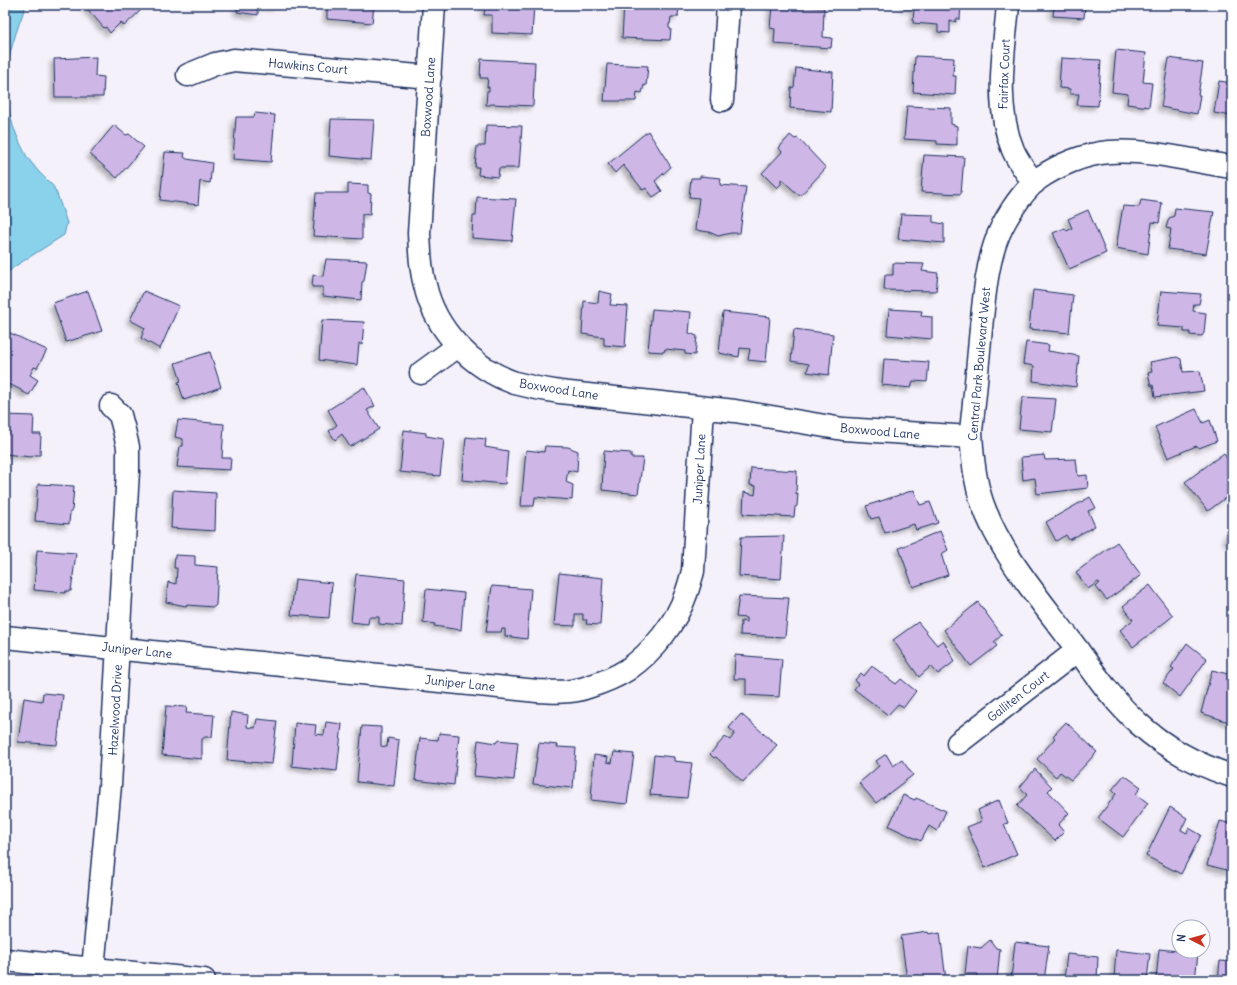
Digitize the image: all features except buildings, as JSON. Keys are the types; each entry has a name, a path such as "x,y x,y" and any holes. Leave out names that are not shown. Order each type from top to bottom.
{"street":[{"name":"Boxwood Lane","path":"434,5 420,251 425,286 430,301 447,334 458,346 484,367 497,375 514,382 533,388 560,392 743,412 850,430 971,437"},
{"path":"722,100 728,5"},
{"name":"Fairfax Court","path":"1008,5 1002,72 1003,117 1014,151 1034,183"},
{"name":"Hawkins Court","path":"188,75 215,64 234,60 430,77"},
{"name":"Central Park Boulevard West","path":"1232,167 1152,154 1108,152 1085,157 1061,166 1034,183 1017,202 1005,222 995,243 989,267 971,437 975,472 982,502 999,540 1019,570 1078,650 1122,706 1149,733 1188,758 1232,776"},
{"path":"421,373 458,346"},
{"name":"Hazelwood Drive","path":"94,969 110,784 128,471 128,447 120,415 111,406"},
{"name":"Juniper Lane","path":"5,637 537,691 570,691 593,685 626,670 646,655 676,616 686,595 693,571 703,408"},
{"name":"Galliten Court","path":"958,743 1078,650"},
{"path":"5,960 204,980"}],"water":[{"path":"5,5 26,5 16,33 5,80"},
{"path":"5,94 13,126 20,143 27,157 53,186 67,223 64,235 14,267 5,275"}]}
